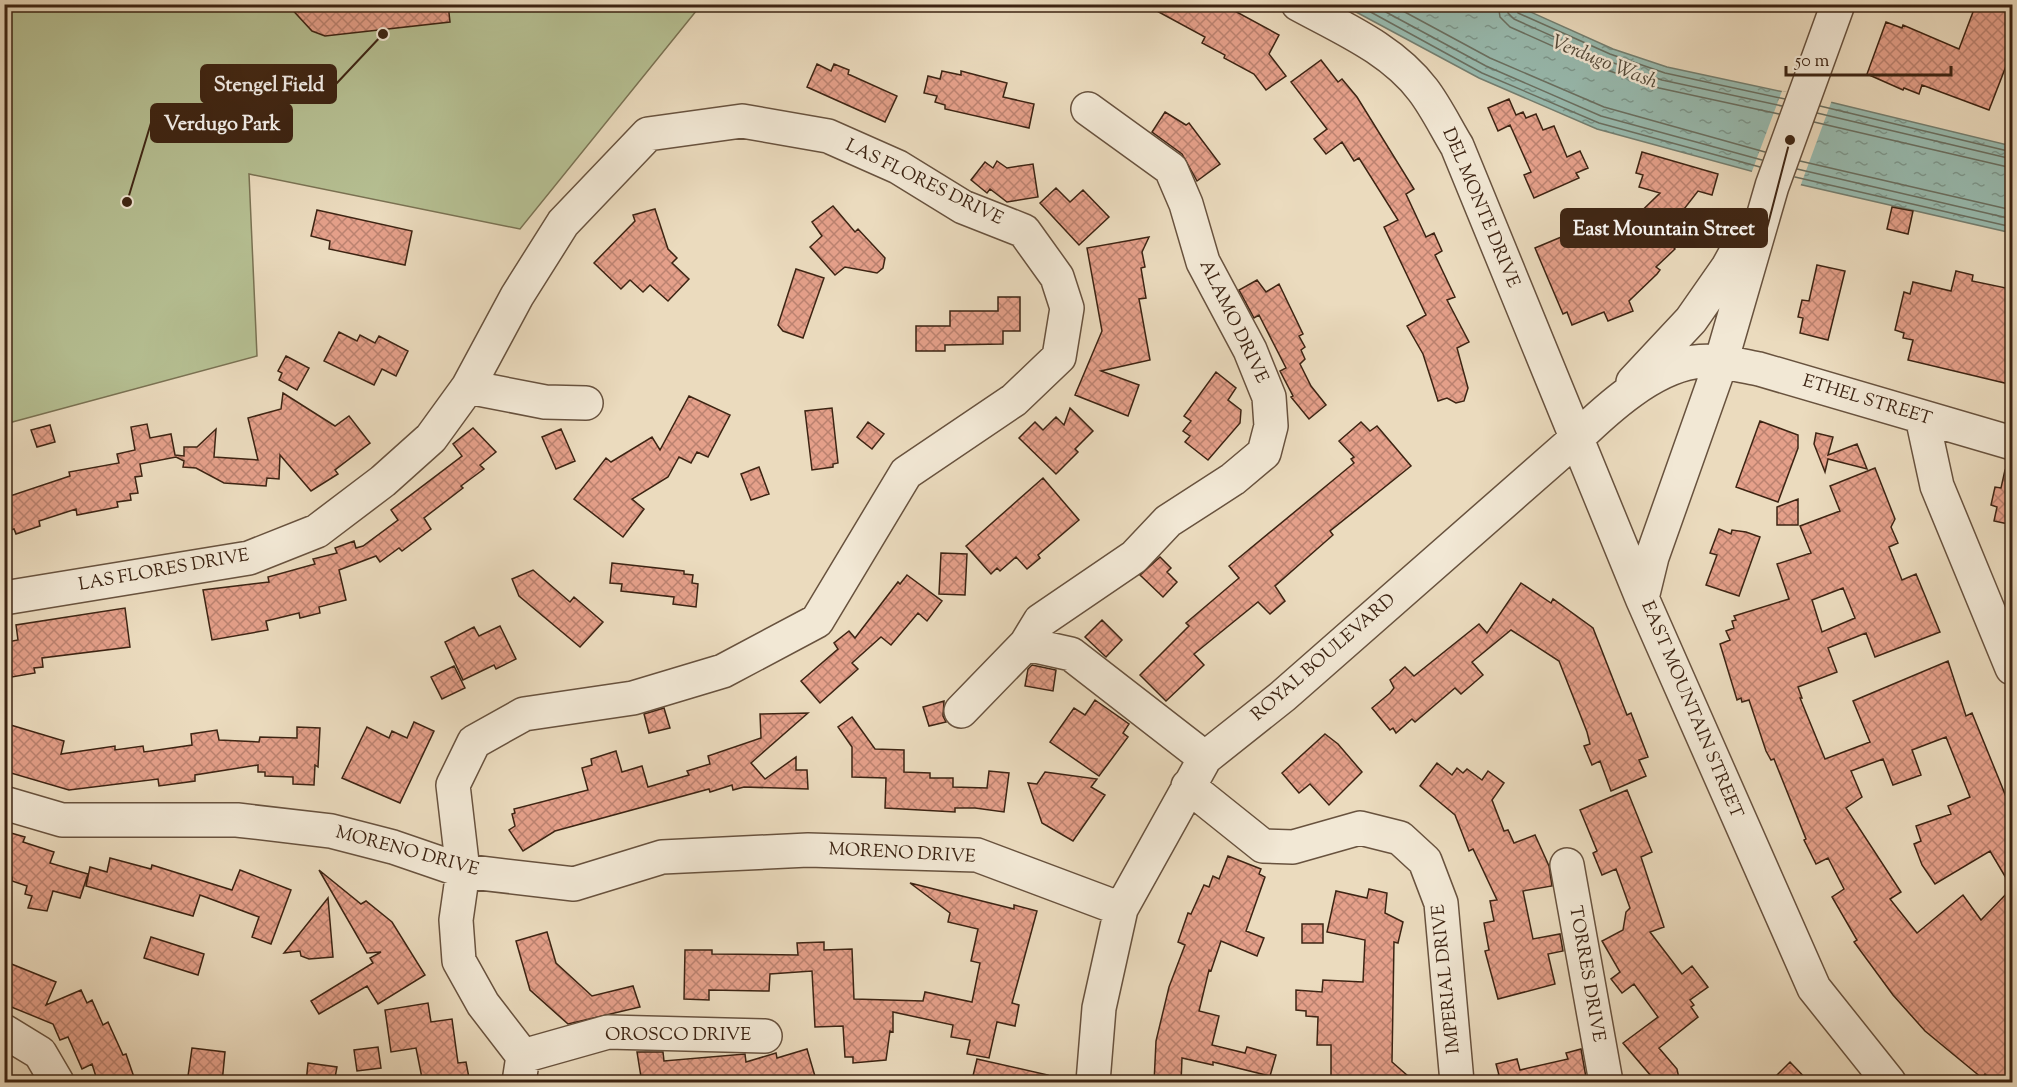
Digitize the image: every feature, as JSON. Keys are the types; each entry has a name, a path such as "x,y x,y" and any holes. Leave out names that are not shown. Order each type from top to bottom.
{"street":[{"name":"DEL MONTE DRIVE","path":"1298,4 1370,43 1400,65 1423,90 1457,146 1578,437 1641,598"},
{"name":"EAST MOUNTAIN STREET","path":"1838,4 1772,186 1721,362 1652,558 1641,598 1814,988 1888,1083"},
{"name":"ALAMO DRIVE","path":"961,711 1026,645 1040,621 1134,557 1168,521 1233,479 1264,453 1271,426 1269,397 1250,350 1203,262 1186,204 1171,169 1088,109"},
{"name":"LAS FLORES DRIVE","path":"4,598 249,558 317,531 383,481 431,438 468,387 517,296 562,223 648,134 741,121 828,136 897,167 963,207 1024,231 1057,277 1067,308 1059,357 1014,400 906,473 817,621 723,672 633,698 524,714 474,742 453,785 456,831 463,871 456,920 459,961 521,1069"},
{"path":"1614,402 1691,320 1728,267 1772,186"},
{"name":"ROYAL BOULEVARD","path":"1094,1083 1099,1008 1121,909 1205,758 1283,696 1578,437 1614,402 1657,376 1690,364 1721,362"},
{"name":"ETHEL STREET","path":"1721,362 1760,369 2013,444"},
{"path":"468,387 545,402 586,403"},
{"path":"1922,417 1937,486 2013,668"},
{"path":"1026,645 1071,654 1205,758"},
{"name":"IMPERIAL DRIVE","path":"1188,786 1263,846 1293,847 1360,828 1400,838 1425,861 1441,903 1457,1083"},
{"name":"MORENO DRIVE","path":"4,803 62,820 237,820 332,831 393,847 463,871 574,884 662,857 808,850 977,855 1121,909"},
{"name":"TORRES DRIVE","path":"1567,865 1606,1083"},
{"path":"4,1031 40,1053 57,1083"},
{"name":"OROSCO DRIVE","path":"521,1069 608,1032 765,1036"}],"green space":[{"path":"5,5 701,5 520,229 249,174 257,356 5,424"}],"water":[{"name":"Verdugo Wash","path":"1343,5 1515,5 1613,49 1667,67 1830,102 2012,146 2012,233 1798,184 1597,129 1479,78"}],"pier":[{"path":"1782,91 1832,100 1800,187 1751,174"}],"building":[{"path":"287,4 329,4 332,7 355,4 448,4 450,22 325,36 312,31"},
{"path":"1144,4 1222,4 1279,35 1269,54 1286,76 1266,90 1254,74 1202,43 1205,37"},
{"path":"1976,4 2013,4 2013,48 1989,110 1922,85 1919,94 1904,88 1903,90 1867,74 1886,22 1902,28 1903,25 1959,49"},
{"path":"1321,60 1338,82 1342,79 1357,97 1414,189 1406,194 1426,237 1434,233 1442,251 1435,255 1455,297 1447,300 1469,342 1457,348 1468,388 1464,401 1456,403 1447,398 1438,401 1423,354 1407,326 1426,315 1384,227 1398,220 1359,158 1354,161 1342,142 1326,154 1314,139 1327,129 1291,82"},
{"path":"817,64 831,71 834,64 849,70 848,74 897,96 885,122 807,87"},
{"path":"942,71 961,75 961,71 1007,83 1003,97 1034,104 1029,128 945,109 945,105 935,102 937,96 924,93 928,76 940,79"},
{"path":"1509,99 1516,115 1523,112 1526,118 1536,114 1543,130 1554,126 1567,157 1580,151 1588,168 1576,173 1579,178 1534,198 1524,175 1531,172 1510,125 1498,131 1488,108"},
{"path":"1165,112 1186,125 1189,123 1220,164 1197,181 1182,154 1152,132"},
{"path":"1642,152 1718,174 1712,195 1698,191 1663,236 1675,249 1656,267 1660,270 1657,274 1629,301 1633,311 1608,321 1604,312 1572,325 1567,312 1563,314 1535,248 1566,235 1570,244 1603,213 1621,231 1660,193 1639,187 1643,175 1636,173"},
{"path":"997,161 1007,168 1033,164 1038,197 1007,202 990,189 987,193 971,180 985,162 993,168"},
{"path":"1056,188 1070,202 1083,190 1109,217 1079,245 1040,203"},
{"path":"833,206 855,232 858,229 885,258 883,268 877,273 845,267 835,275 810,247 822,236 812,222"},
{"path":"1892,207 1913,211 1908,234 1887,229"},
{"path":"655,209 668,249 677,258 672,263 689,279 668,301 650,285 643,292 630,280 621,289 594,263 635,221 633,215"},
{"path":"317,210 412,231 405,265 329,249 330,241 311,236"},
{"path":"1149,237 1142,252 1145,267 1141,268 1146,298 1139,299 1150,360 1101,371 1139,385 1128,416 1075,395 1102,331 1087,248"},
{"path":"1817,265 1845,271 1828,340 1800,333 1803,318 1798,317 1802,300 1809,301"},
{"path":"796,269 824,278 803,338 783,331 778,325"},
{"path":"1956,271 1973,275 1972,281 2011,289 2013,323 2008,344 2013,345 2013,385 1908,360 1913,340 1903,338 1904,333 1895,330 1904,292 1910,294 1913,282 1951,291"},
{"path":"1257,280 1266,292 1279,284 1303,334 1299,336 1305,347 1301,350 1305,359 1300,364 1311,386 1326,405 1309,419 1291,397 1293,396 1280,371 1286,368 1259,315 1254,318 1239,290"},
{"path":"998,297 1020,297 1020,331 1003,331 1003,344 945,345 945,351 916,351 916,326 950,326 950,311 998,311"},
{"path":"339,332 357,341 360,335 375,343 379,336 408,351 396,376 382,369 374,385 324,361"},
{"path":"286,356 309,368 297,390 279,380 282,373 278,371"},
{"path":"1216,372 1236,388 1228,400 1241,410 1240,423 1208,460 1185,442 1190,436 1183,431 1191,421 1184,416"},
{"path":"283,393 335,426 349,416 370,443 335,470 338,474 311,491 280,455 279,479 267,478 266,486 224,483 196,468 183,467 184,461 176,457 140,464 142,476 135,477 138,493 130,494 131,500 117,502 118,507 77,515 76,509 39,521 40,526 16,534 14,529 4,532 4,498 70,476 69,472 119,463 117,454 135,450 131,427 147,424 150,438 171,434 175,455 184,456 184,447 197,447 216,429 214,457 258,460 248,418 281,409"},
{"path":"689,396 730,415 708,457 697,452 691,463 679,457 668,477 632,499 644,509 623,537 574,499 606,458 611,462 652,437 660,450"},
{"path":"832,408 838,463 833,464 833,467 812,470 805,411"},
{"path":"1070,408 1093,431 1075,449 1078,452 1056,474 1019,438 1035,422 1043,430 1056,417 1064,425"},
{"path":"1760,421 1798,435 1798,448 1778,502 1736,487"},
{"path":"868,422 884,434 872,449 857,437"},
{"path":"1361,422 1370,431 1377,426 1411,466 1330,531 1333,535 1275,586 1285,601 1270,614 1258,602 1194,654 1204,665 1166,701 1140,675 1189,626 1186,623 1239,578 1229,566 1354,463 1351,459 1354,457 1339,441"},
{"path":"50,425 55,442 37,447 31,430"},
{"path":"473,428 496,452 480,465 484,469 424,518 431,529 402,551 399,548 380,562 376,556 339,570 346,600 319,607 320,613 300,618 299,613 266,621 268,630 212,640 203,590 269,582 268,577 315,564 313,559 337,553 335,548 354,541 356,548 363,546 398,520 391,510 462,456 453,444"},
{"path":"561,429 575,461 556,469 542,437"},
{"path":"1816,433 1833,437 1828,455 1857,444 1867,469 1828,459 1825,472 1814,444"},
{"path":"759,467 769,494 751,500 741,474"},
{"path":"1875,468 1895,519 1891,527 1898,543 1889,547 1902,580 1916,574 1940,632 1875,657 1866,633 1828,648 1837,672 1798,687 1802,698 1800,698 1825,759 1870,742 1853,701 1948,661 1966,716 1972,713 2007,799 2013,797 2013,1075 2006,1083 1995,1083 1985,1074 1982,1078 1925,1031 1893,995 1854,942 1857,940 1832,897 1844,889 1828,858 1816,864 1804,840 1806,839 1774,759 1771,760 1766,751 1749,700 1742,702 1741,698 1737,700 1720,644 1730,640 1726,631 1734,628 1732,621 1736,620 1734,616 1789,599 1777,564 1811,553 1800,526 1840,511 1830,486","holes":["1843,588 1855,618 1822,632 1812,600","1946,737 1970,797 1948,806 1951,814 1916,826 1921,841 1914,844 1922,865 1935,884 1990,851 2012,888 1981,920 1963,895 1917,933 1890,899 1901,892 1846,808 1862,797 1851,771 1883,759 1893,785 1921,775 1912,750"]},
{"path":"2005,470 2013,471 2013,525 1994,521 1997,507 1991,505 1995,487 2001,488"},
{"path":"1043,478 1079,520 1038,555 1040,558 1027,569 1016,557 1000,571 997,568 991,574 966,546"},
{"path":"1798,499 1798,525 1777,525 1777,507"},
{"path":"1719,529 1731,534 1732,530 1760,537 1739,596 1706,585 1717,555 1710,553"},
{"path":"941,553 967,554 965,595 939,594"},
{"path":"1160,557 1171,568 1167,572 1177,582 1163,597 1140,575"},
{"path":"612,563 684,571 684,574 693,575 692,583 698,584 696,607 673,604 674,597 621,591 622,584 610,583"},
{"path":"533,570 570,602 574,597 603,622 580,647 519,596 512,579"},
{"path":"907,575 942,601 927,621 918,613 891,645 881,637 852,663 858,669 820,703 801,681 838,649 834,643 849,631 855,638 898,582 900,584"},
{"path":"1521,583 1551,603 1553,599 1593,628 1627,715 1631,713 1648,757 1639,760 1646,776 1611,791 1600,761 1592,765 1584,746 1590,744 1587,732 1559,661 1511,630 1472,662 1483,675 1461,694 1455,688 1415,722 1412,719 1396,733 1393,728 1390,730 1372,708 1390,693 1394,688 1390,680 1405,667 1414,676 1479,624 1487,633"},
{"path":"125,608 130,647 42,658 43,667 34,668 35,673 12,677 11,673 4,675 4,648 8,648 7,642 18,640 16,625"},
{"path":"1102,620 1122,640 1106,657 1085,637"},
{"path":"500,626 516,659 496,669 494,665 463,680 445,642 474,627 479,636"},
{"path":"1032,665 1056,670 1053,691 1025,686 1028,669"},
{"path":"454,666 465,688 442,699 431,677"},
{"path":"1095,700 1129,724 1123,733 1128,737 1099,776 1050,742 1074,708 1085,715"},
{"path":"944,701 943,716 946,722 929,726 923,707"},
{"path":"664,708 670,728 649,733 644,714"},
{"path":"808,713 751,763 765,779 796,757 796,770 807,770 808,789 744,787 733,790 732,785 710,792 709,789 555,831 523,851 509,830 515,826 512,814 515,813 514,809 588,790 582,768 592,765 591,759 616,751 622,772 642,766 648,787 689,775 687,771 710,764 708,756 761,738 760,714"},
{"path":"852,717 875,749 904,750 904,772 930,773 930,778 953,778 953,787 987,788 989,771 1009,773 1004,812 975,808 955,808 955,812 885,808 886,778 852,777 852,747 838,727"},
{"path":"414,722 434,731 400,803 342,778 367,727 389,738 392,731 407,738"},
{"path":"4,723 64,741 61,754 115,746 115,750 143,746 144,752 192,745 191,734 217,730 219,740 259,742 260,737 297,738 297,727 320,728 318,767 315,765 314,785 293,784 293,777 265,776 265,772 258,772 258,765 195,775 195,781 159,786 158,779 69,790 4,771"},
{"path":"1325,734 1338,744 1362,772 1329,805 1310,784 1299,793 1282,773"},
{"path":"1437,763 1452,775 1457,768 1463,773 1467,769 1482,780 1488,771 1504,783 1492,800 1504,831 1508,830 1514,843 1535,835 1549,866 1552,886 1523,891 1533,939 1560,934 1563,951 1548,954 1555,984 1498,999 1485,951 1489,950 1484,923 1494,921 1490,901 1497,900 1473,849 1469,851 1455,815 1420,786"},
{"path":"1045,772 1097,779 1091,787 1105,795 1073,841 1042,823 1028,783 1037,784"},
{"path":"1627,790 1652,852 1641,857 1664,927 1650,932 1682,974 1692,966 1708,987 1690,1000 1694,1005 1691,1007 1698,1017 1659,1048 1677,1069 1680,1083 1657,1083 1623,1043 1658,1017 1634,984 1622,993 1611,979 1620,972 1602,941 1623,930 1626,912 1630,908 1616,869 1602,875 1593,853 1597,851 1580,810"},
{"path":"4,831 25,837 23,842 54,852 50,863 88,874 80,898 53,891 47,911 28,908 32,896 25,894 27,886 12,881 12,877 4,875"},
{"path":"1228,856 1261,869 1259,874 1265,877 1246,931 1264,938 1257,956 1221,941 1211,971 1209,970 1199,1011 1219,1016 1212,1045 1245,1053 1247,1047 1276,1055 1270,1076 1213,1062 1213,1065 1182,1058 1181,1083 1154,1083 1156,1041 1169,987 1185,945 1178,942 1188,913 1191,914 1204,885 1209,887 1213,876 1219,879"},
{"path":"110,858 151,869 152,865 232,890 240,870 291,890 271,944 252,937 259,917 200,895 193,916 86,886 90,867 107,872"},
{"path":"319,870 361,904 366,901 392,922 425,975 378,1004 367,986 319,1014 311,1001 373,963 370,958 381,952 367,953"},
{"path":"910,883 1014,909 1014,905 1037,911 1012,1003 1019,1005 1015,1026 997,1022 989,1058 967,1054 970,1040 951,1037 953,1025 893,1012 893,1032 890,1031 886,1060 853,1063 853,1057 845,1057 843,1026 815,1027 812,971 770,974 769,991 709,990 709,1000 684,999 685,950 712,950 712,954 798,955 797,943 824,942 824,950 852,949 854,999 923,1001 925,992 972,1002 980,963 971,961 978,929 948,922 950,913"},
{"path":"1369,889 1387,893 1385,913 1403,922 1398,943 1394,942 1392,1062 1416,1083 1331,1083 1331,1045 1317,1045 1318,1017 1306,1016 1306,1011 1296,1010 1296,990 1322,992 1323,980 1363,982 1365,940 1327,932 1336,891 1367,898"},
{"path":"328,898 333,957 309,959 301,956 300,951 284,953"},
{"path":"1302,924 1323,924 1323,943 1302,943"},
{"path":"547,932 556,963 592,996 633,986 640,1007 568,1024 530,990 516,941"},
{"path":"151,937 204,954 198,975 144,958"},
{"path":"4,961 56,982 46,1005 81,990 87,1003 92,1000 103,1025 108,1022 123,1055 126,1054 136,1083 98,1083 92,1064 82,1069 68,1037 60,1040 53,1024 4,1004"},
{"path":"428,1003 431,1022 452,1019 458,1063 466,1062 470,1083 423,1083 416,1048 391,1052 385,1010"},
{"path":"378,1047 381,1068 357,1071 354,1050"},
{"path":"192,1048 225,1052 222,1083 187,1083"},
{"path":"807,1049 817,1083 642,1083 637,1052 663,1052 664,1061 745,1054 746,1062 776,1053 777,1058"},
{"path":"1581,1049 1587,1083 1497,1083 1496,1076 1499,1075 1496,1064 1517,1059 1520,1070 1568,1059 1566,1053"},
{"path":"977,1059 1048,1075 1047,1083 972,1080"},
{"path":"1790,1062 1810,1083 1769,1083"},
{"path":"308,1063 337,1067 334,1083 306,1083"}],"place":[{"name":"Stengel Field","path":"383,34"},
{"name":"East Mountain Street","path":"1790,140"},
{"name":"Verdugo Park","path":"127,202"}]}
